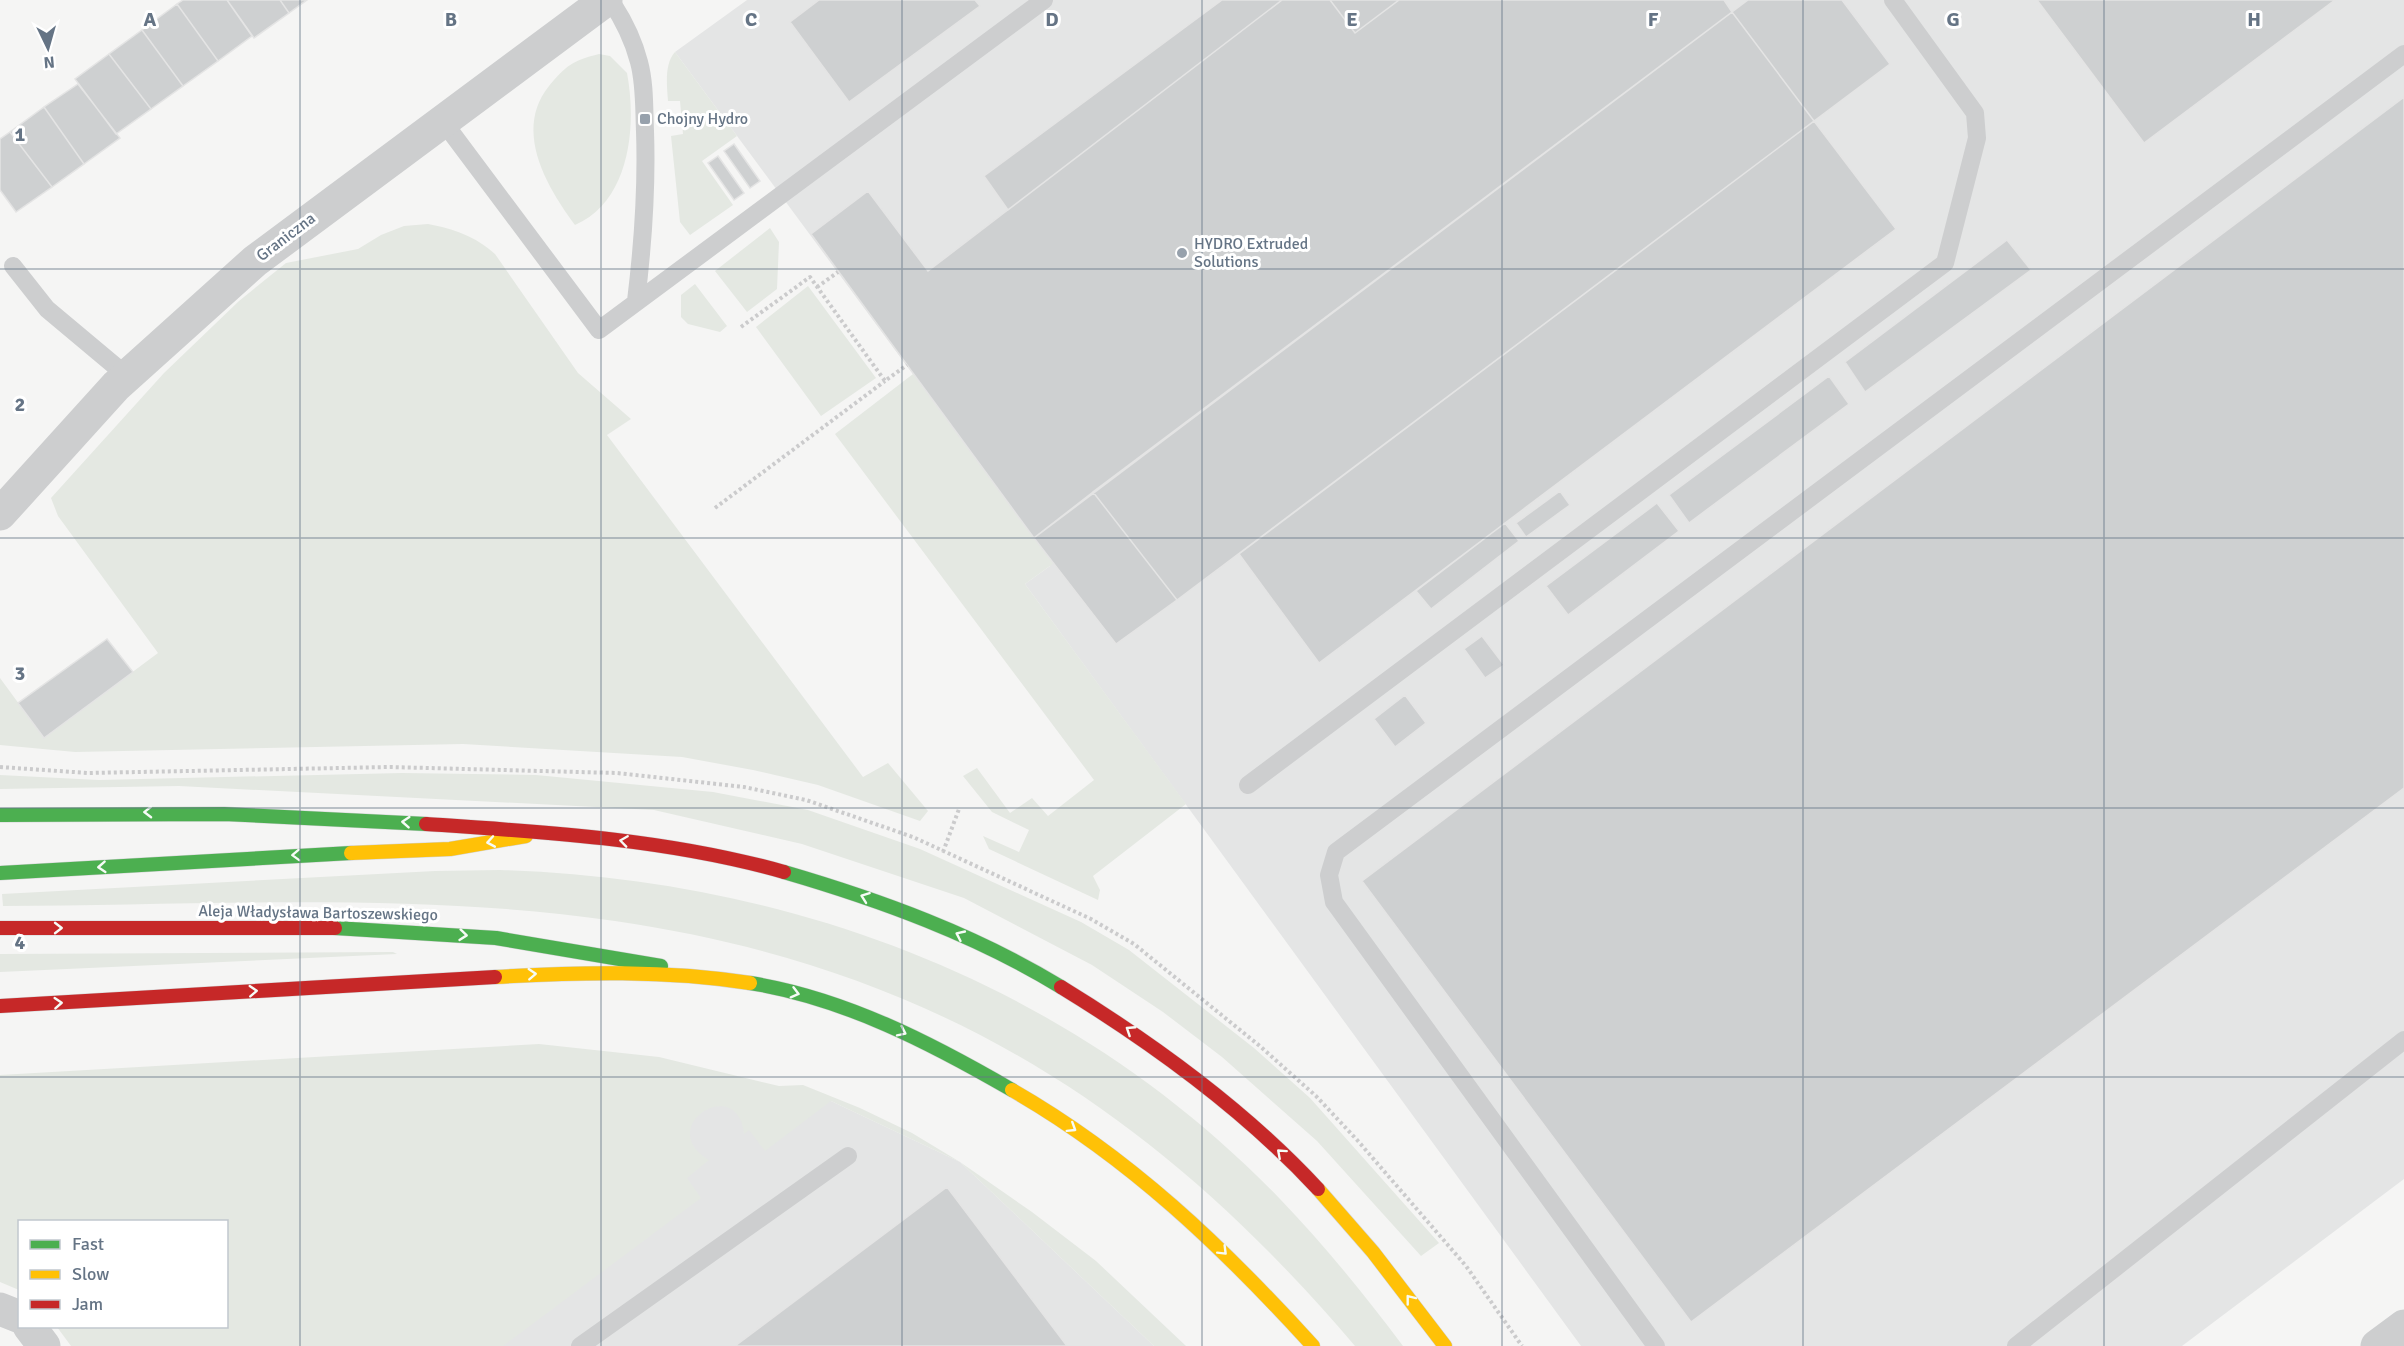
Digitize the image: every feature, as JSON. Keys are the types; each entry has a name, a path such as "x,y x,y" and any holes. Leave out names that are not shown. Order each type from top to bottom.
{"main road":[{"path":"0,814 164,812 357,818 548,832 682,849 769,868 846,890 920,916 997,952 1070,993 1133,1031 1185,1070 1293,1164 1370,1248 1445,1346"},
{"path":"0,873 234,858 450,849 548,832"},
{"name":"Aleja Władysława Bartoszewskiego","path":"0,928 353,927 443,933 600,953 794,991 893,1028 978,1071 1085,1136 1159,1192 1209,1236 1313,1346"},
{"name":"Aleja Władysława Bartoszewskiego","path":"0,1006 558,973 623,973 740,982"}],"street":[{"name":"Graniczna","path":"0,514 126,376 255,261 442,120 608,0"},
{"path":"0,1309 18,1316"},
{"path":"2377,1346 2404,1326"},
{"path":"30,1328 44,1346"}],"lane":[{"path":"608,0 633,42 640,64 643,93 646,173 643,242 636,301"},
{"path":"442,120 599,330 1044,0"},
{"path":"1248,785 1945,263 1977,138 1975,113 1893,0"},
{"path":"1656,1346 1334,902 1329,875 1336,852 2404,54"},
{"path":"13,266 47,309 126,376"},
{"path":"2016,1346 2404,1040"},
{"path":"580,1346 848,1156"}],"path":[{"path":"817,287 838,272"},
{"path":"741,327 810,277 885,381"},
{"path":"715,508 907,365"},
{"path":"943,852 959,809"}],"shaded area":[{"path":"747,0 2404,0 2404,1179 2182,1346 1581,1346 1025,584 1050,566 1034,538 675,52"},
{"path":"675,52 737,136 702,161 733,205 690,235 680,222 671,136 683,134 680,101 668,101 668,69"},
{"path":"599,54 610,56 627,73 631,116 629,138 625,160 608,199 593,214 575,225 545,176 534,140 534,121 539,103 560,73 576,61"},
{"path":"428,224 464,234 480,242 495,254 578,373 631,419 607,435 863,777 888,763 928,811 920,821 818,785 682,757 463,744 75,752 0,745 0,678 44,738 158,653 58,516 51,498 164,373 239,301 286,263 358,249 381,235 404,226"},
{"path":"770,228 779,242 777,289 747,312 715,271"},
{"path":"695,284 727,326 720,332 688,324 681,317 681,295"},
{"path":"808,286 876,378 821,416 756,327"},
{"path":"913,374 1054,563 1025,584 1186,804 1093,876 1100,890 1098,900 989,849 983,836 1019,852 1029,830 992,812 963,776 977,768 1010,813 1032,798 1048,816 1094,780 835,434"},
{"path":"402,773 536,775 713,792 808,810 920,849 1081,922 1129,950 1254,1048 1310,1098 1439,1243 1421,1256 1317,1141 1222,1057 1163,1012 1092,965 964,898 802,844 654,810 179,786 0,789 0,775 99,780"},
{"path":"500,870 609,878 716,895 821,921 922,957 1019,1003 1112,1058 1199,1124 1296,1216 1344,1271 1403,1346 1355,1346 1278,1261 1198,1185 1114,1118 1027,1061 934,1012 835,973 729,943 615,921 540,912 464,906 310,902 3,906 2,894 435,871"},
{"path":"393,952 397,954 0,972 0,954"},
{"path":"539,1044 659,1057 779,1086 803,1085 860,1108 912,1133 960,1162 831,1101 765,1151 749,1130 744,1134 738,1116 728,1108 716,1107 703,1112 694,1121 690,1133 694,1147 709,1160 687,1178 701,1198 503,1346 71,1346 58,1328 228,1328 228,1220 18,1220 18,1290 0,1282 0,1075"},
{"path":"831,1101 960,1162 1154,1346 483,1346 660,1104"},
{"path":"960,1162 1032,1212 1096,1261 1186,1346 1154,1346"}],"building":[{"path":"183,0 227,0 252,36 218,61 177,4"},
{"path":"227,0 280,0 289,13 254,38"},
{"path":"280,0 307,0 289,13"},
{"path":"819,0 975,0 980,6 849,102 790,22"},
{"path":"1222,0 1282,0 1008,210 984,176"},
{"name":"HYDRO Extruded Solutions","path":"1282,0 1330,0 1355,33 1399,0 1724,0 1732,12 1034,538 811,234 868,191 928,271"},
{"path":"1330,0 1399,0 1355,33"},
{"path":"1748,0 1842,0 1890,64 1814,121 1732,12"},
{"path":"2037,0 2335,0 2144,143"},
{"path":"177,4 218,61 183,86 142,30"},
{"path":"1732,12 1814,121 1177,600 1093,492"},
{"path":"142,30 183,86 151,109 109,54"},
{"path":"109,54 151,109 116,134 75,79"},
{"path":"78,84 120,138 84,164 44,107"},
{"path":"2404,97 2404,788 1691,1322 1362,881"},
{"path":"44,107 84,164 52,187 10,132"},
{"path":"1814,121 1896,229 1319,663 1239,554"},
{"path":"10,132 52,187 16,212 0,190 0,139"},
{"path":"734,144 760,181 750,188 724,151"},
{"path":"718,156 744,193 734,200 708,163"},
{"path":"2007,240 2031,270 1865,392 1845,362"},
{"path":"1829,376 1849,404 1689,523 1669,495"},
{"path":"1560,491 1570,505 1526,537 1516,523"},
{"path":"1093,492 1177,600 1116,644 1034,538"},
{"path":"1657,503 1679,531 1568,615 1546,586"},
{"path":"1505,523 1519,541 1431,609 1416,591"},
{"path":"1482,636 1504,665 1485,678 1464,649"},
{"path":"107,639 133,672 44,738 18,703"},
{"path":"1405,695 1426,723 1395,747 1374,719"},
{"path":"947,1187 1067,1346 735,1346"}],"traffic: fast":[{"path":"0,815 224,814 426,824"},
{"path":"0,873 351,853"},
{"path":"784,872 856,894 961,935 1029,968 1061,987"},
{"path":"335,928 496,938 661,966"},
{"path":"750,983 819,999 853,1011 918,1039 1012,1090"}],"traffic: slow":[{"path":"351,853 450,849 526,836"},
{"path":"495,977 623,973 687,976 750,983"},
{"path":"1012,1090 1096,1144 1173,1206 1209,1239 1313,1346"},
{"path":"1318,1189 1373,1252 1445,1346"}],"traffic: jam":[{"path":"426,824 561,834 651,844 784,872"},
{"path":"0,928 335,928"},
{"path":"0,1006 495,977"},
{"path":"1061,987 1130,1031 1197,1079 1260,1132 1318,1189"}],"place":[{"name":"Chojny Hydro","path":"645,119"},
{"name":"HYDRO Extruded Solutions","path":"1182,253"}]}
